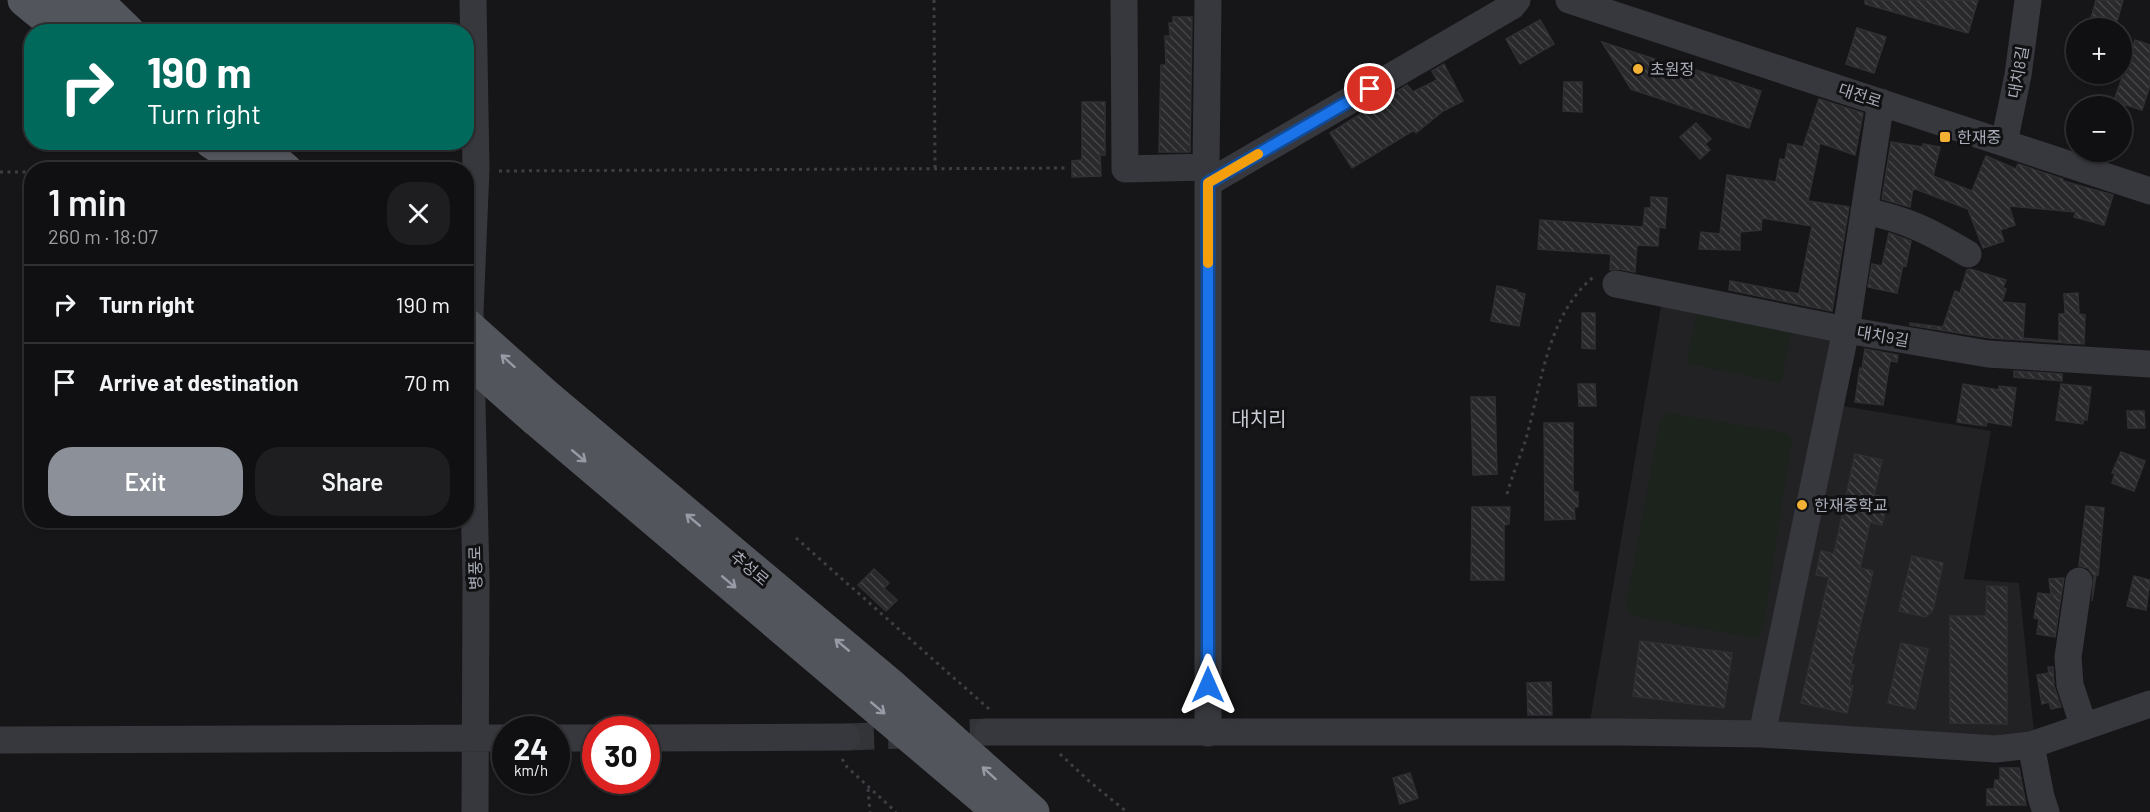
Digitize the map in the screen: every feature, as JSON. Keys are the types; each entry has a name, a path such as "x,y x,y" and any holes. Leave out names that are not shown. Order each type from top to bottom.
{"main road":[{"path":"24,0 53,24"},
{"path":"61,0 89,24"},
{"path":"96,0 121,24"},
{"path":"112,0 137,24"},
{"path":"223,150 241,162"},
{"path":"237,150 251,162"},
{"path":"263,150 277,162"},
{"name":"추성로","path":"474,333 542,409 999,812"},
{"name":"추성로","path":"474,363 542,409 893,687 1033,812"}],"street":[{"name":"병풍로","path":"472,0 473,24"},
{"path":"1124,0 1125,169 1207,175 1512,6 1516,0"},
{"path":"1208,0 1208,733"},
{"name":"대전로","path":"1569,0 2150,191"},
{"name":"대치8길","path":"2004,143 2018,75 2028,0"},
{"name":"병풍로","path":"474,84 476,169 474,217"},
{"name":"대치9길","path":"1881,102 1845,330 1988,354 2150,364"},
{"path":"1864,211 1895,217 1930,231 1968,254"},
{"path":"1616,284 1845,330 1762,735"},
{"name":"병풍로","path":"474,492 475,812"},
{"path":"2079,581 2068,657 2070,685 2084,727"},
{"path":"988,732 1619,732 1762,735 1996,749 2031,745 2150,704"},
{"path":"660,738 838,737"},
{"path":"0,740 492,738"},
{"path":"2031,745 2041,798 2046,812"}],"path":[{"path":"934,0 935,169"},
{"path":"476,169 501,171 1069,168"},
{"path":"0,172 24,172"},
{"path":"1507,494 1525,441 1555,334 1569,303 1596,274 1616,284"},
{"path":"796,538 1015,732"},
{"path":"1051,732 1054,748 1090,783 1127,812"},
{"path":"838,737 847,767 896,812"},
{"path":"868,788 870,812"}],"shaded area":[{"name":"한재중학교","path":"1662,301 1838,337 1825,403 1991,431 1964,579 2019,583 2034,732 1999,737 1590,721"},
{"path":"1697,314 1791,333 1781,383 1686,363"},
{"path":"1667,413 1787,433 1792,439 1763,630 1756,638 1632,616 1626,606 1660,420"}],"building":[{"path":"1865,0 1978,0 1968,33 1865,4"},
{"path":"2096,0 2123,0 2118,18 2091,18"},
{"path":"1173,17 1192,17 1190,152 1159,152 1161,65 1166,65 1165,36 1170,36 1169,23 1173,23"},
{"path":"1540,20 1554,44 1520,64 1506,39"},
{"path":"1857,28 1886,37 1874,73 1846,64"},
{"path":"2135,40 2150,45 2150,85 2142,110 2132,107 2132,96 2116,96 2120,84 2132,84 2132,49"},
{"path":"1602,42 1761,91 1749,128 1631,89"},
{"path":"1444,64 1463,101 1443,111 1416,133 1414,130 1352,168 1330,133 1407,85 1413,92 1437,80 1432,71"},
{"path":"1564,82 1582,82 1582,112 1563,111"},
{"path":"1819,99 1863,113 1855,155 1820,143 1808,201 1849,207 1832,311 1729,290 1730,281 1799,294 1812,226 1762,218 1761,230 1740,232 1740,250 1699,249 1701,232 1720,234 1727,175 1776,182 1780,159 1785,160 1788,144 1803,147"},
{"path":"1082,102 1105,102 1105,155 1100,155 1101,176 1072,177 1072,161 1082,160"},
{"path":"1696,123 1711,139 1705,144 1710,150 1700,159 1680,137"},
{"path":"1891,142 1940,147 1933,176 1972,191 1986,156 2016,169 2018,164 2063,179 2063,181 2113,195 2104,225 2074,217 2076,212 2009,206 2015,225 2000,230 2004,241 1983,248 1968,209 1913,188 1910,207 1882,199"},
{"path":"1651,197 1667,198 1665,228 1659,227 1658,246 1637,245 1635,272 1610,270 1611,254 1538,249 1540,220 1643,227 1645,208 1651,208"},
{"path":"1889,233 1911,241 1897,293 1868,287 1872,264 1882,266"},
{"path":"1967,270 2006,280 2002,302 2025,304 2023,338 2059,341 2059,314 2065,314 2064,294 2078,293 2079,314 2085,315 2084,344 1990,338 1910,325 1910,323 1943,327 1955,291 1960,293"},
{"path":"1497,286 1525,294 1519,326 1491,321"},
{"path":"1582,313 1595,313 1595,349 1582,348"},
{"path":"1865,349 1898,355 1897,362 1890,361 1883,405 1855,402"},
{"path":"2014,371 2062,374 2062,381 2014,377"},
{"path":"1578,384 1595,384 1596,406 1579,406"},
{"path":"1963,384 1999,390 1999,386 2016,388 2011,426 1987,422 1986,426 1957,422"},
{"path":"2061,384 2091,387 2087,420 2083,420 2083,424 2056,420"},
{"path":"1471,397 1495,397 1497,474 1473,475"},
{"path":"2127,411 2144,411 2145,428 2128,428"},
{"path":"1544,423 1573,423 1573,492 1578,492 1578,507 1574,507 1575,519 1545,520"},
{"path":"2121,452 2145,461 2134,491 2112,483 2115,473 2112,473"},
{"name":"한재중학교","path":"1855,454 1882,460 1874,495 1888,498 1882,525 1870,522 1860,568 1873,571 1851,664 1854,665 1849,686 1853,686 1847,713 1801,703 1829,577 1816,575 1821,551 1834,554"},
{"path":"2086,506 2104,508 2098,575 2096,575 2092,601 2094,576 2088,568 2079,566"},
{"path":"1472,507 1510,507 1509,524 1504,525 1504,580 1471,580"},
{"path":"1912,556 1943,563 1933,610 1926,617 1899,611"},
{"path":"874,569 889,583 884,588 897,600 886,611 858,585"},
{"path":"2134,576 2150,580 2146,610 2127,606"},
{"path":"2064,578 2061,596 2051,594 2049,579"},
{"path":"1987,586 2007,587 2007,724 1950,723 1950,616 1986,616"},
{"path":"2038,593 2061,596 2055,637 2037,634 2039,619 2034,618"},
{"path":"1640,641 1732,653 1724,708 1633,696"},
{"path":"1901,643 1928,649 1915,709 1888,703"},
{"path":"2048,667 2053,667 2054,686 2061,707 2051,709 2049,702 2042,704 2037,675 2049,673"},
{"path":"1551,682 1552,715 1528,715 1527,683"},
{"path":"2000,768 2019,768 2026,805 1987,805 1987,789 1994,789 1995,780 2000,780"},
{"path":"1410,773 1418,798 1400,804 1393,778"}],"tunnel":[{"path":"847,737 988,732"}],"slow traffic":[{"path":"1208,263 1208,183 1258,154"}],"place":[{"name":"초원정","path":"1638,69"},
{"name":"한재중","path":"1945,137"},
{"name":"한재중학교","path":"1802,505"}],"district":[{"name":"대치리","path":"1259,419"}],"route":[{"path":"1208,685 1208,183 1370,89"}]}
